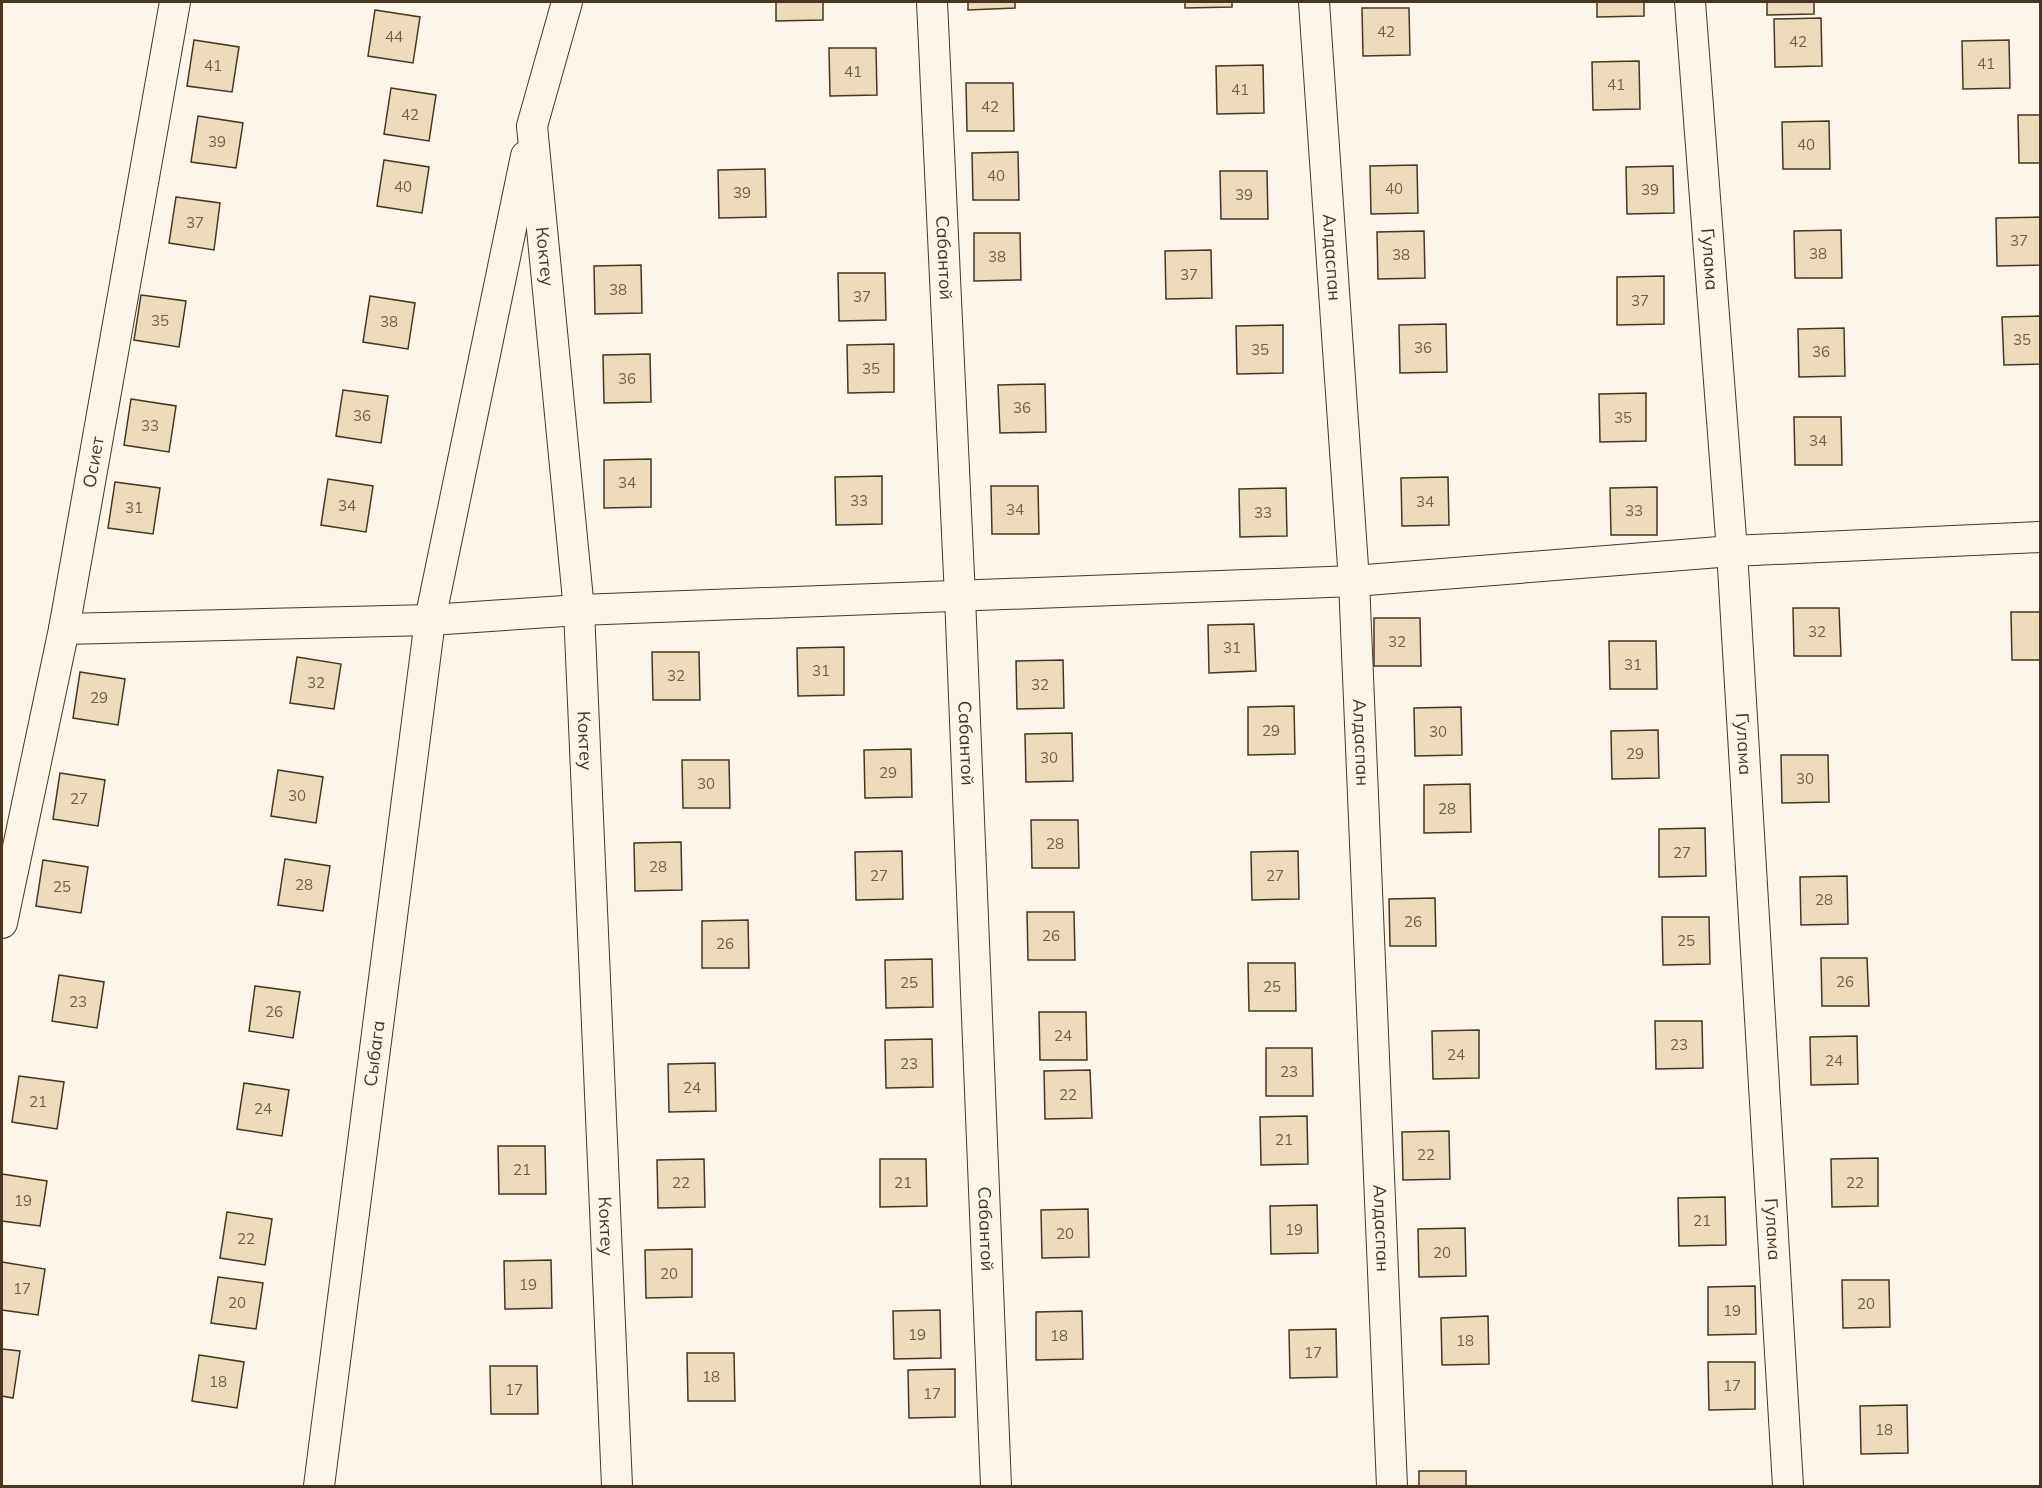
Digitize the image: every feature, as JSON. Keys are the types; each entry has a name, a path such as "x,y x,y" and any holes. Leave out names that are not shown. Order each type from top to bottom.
{"street":[{"name":"Осиет","path":"2,923 64,629 175,2"},
{"name":"Коктеу","path":"567,2 532,126 579,610 616,1486"},
{"name":"Сабантой","path":"932,2 960,597 996,1486"},
{"name":"Алдаспан","path":"1314,2 1354,581 1392,1486"},
{"name":"Гулама","path":"1690,2 1732,551 1788,1486"},
{"name":"Сыбага","path":"320,1486 430,620 532,126"},
{"path":"64,629 430,620 579,610 1354,581 1732,551 2040,537"}],"building":[{"path":"776,2 823,2 823,20 776,21"},
{"path":"968,2 1015,2 1015,8 968,10"},
{"path":"1185,2 1232,2 1232,7 1185,8"},
{"path":"1597,2 1644,2 1644,16 1597,17"},
{"path":"1767,2 1814,2 1814,14 1767,15"},
{"path":"1362,8 1409,8 1410,55 1363,56"},
{"path":"375,10 420,17 413,63 368,56"},
{"path":"1821,18 1822,66 1775,67 1774,19"},
{"path":"194,40 239,47 232,92 187,86"},
{"path":"2009,40 2010,88 1963,89 1962,41"},
{"path":"829,48 876,48 877,95 830,96"},
{"path":"1639,61 1640,109 1593,110 1592,62"},
{"path":"1263,65 1264,113 1217,114 1216,66"},
{"path":"966,83 1013,83 1014,131 967,131"},
{"path":"391,88 436,95 429,141 384,134"},
{"path":"2018,115 2040,115 2040,163 2019,163"},
{"path":"198,116 243,123 236,168 191,162"},
{"path":"1829,121 1830,169 1783,169 1782,122"},
{"path":"1018,152 1019,200 973,200 972,153"},
{"path":"384,160 429,167 422,213 377,206"},
{"path":"1417,165 1418,213 1371,214 1370,166"},
{"path":"1673,166 1674,213 1627,214 1626,167"},
{"path":"765,169 766,217 719,218 718,170"},
{"path":"1220,171 1267,171 1268,219 1221,219"},
{"path":"176,197 220,203 214,250 169,243"},
{"path":"2040,217 2040,265 1997,266 1996,218"},
{"path":"1841,230 1842,278 1795,278 1794,231"},
{"path":"1424,231 1425,278 1378,279 1377,232"},
{"path":"974,233 1020,233 1021,280 974,281"},
{"path":"1211,250 1212,298 1166,299 1165,251"},
{"path":"641,265 642,313 595,314 594,266"},
{"path":"838,273 885,273 886,320 839,321"},
{"path":"1664,276 1664,324 1617,325 1617,277"},
{"path":"141,295 186,301 179,347 134,340"},
{"path":"370,296 415,303 408,349 363,342"},
{"path":"2040,316 2040,364 2004,365 2002,317"},
{"path":"1446,324 1447,372 1400,373 1399,325"},
{"path":"1283,325 1283,373 1237,374 1236,326"},
{"path":"1844,328 1845,376 1799,377 1798,329"},
{"path":"894,344 894,392 848,393 847,345"},
{"path":"650,354 651,402 604,403 603,355"},
{"path":"1045,384 1046,432 1000,433 998,385"},
{"path":"343,390 388,396 381,443 336,436"},
{"path":"1646,393 1646,441 1600,442 1599,394"},
{"path":"131,399 176,406 169,452 124,445"},
{"path":"1794,417 1841,417 1842,465 1795,465"},
{"path":"651,459 651,507 604,508 604,460"},
{"path":"882,476 882,524 836,525 835,477"},
{"path":"1448,477 1449,525 1402,526 1401,478"},
{"path":"328,479 373,486 366,532 321,525"},
{"path":"115,482 160,488 153,534 108,528"},
{"path":"991,486 1038,486 1039,534 992,534"},
{"path":"1657,487 1657,535 1611,535 1610,488"},
{"path":"1286,488 1287,536 1240,537 1239,489"},
{"path":"1793,608 1839,608 1841,656 1794,656"},
{"path":"2011,612 2040,612 2040,660 2012,660"},
{"path":"1374,618 1420,618 1421,666 1374,666"},
{"path":"1254,624 1256,671 1209,673 1208,625"},
{"path":"1609,641 1656,641 1657,689 1610,689"},
{"path":"844,647 844,695 798,696 797,648"},
{"path":"652,652 699,652 700,700 653,700"},
{"path":"297,657 341,664 334,709 290,703"},
{"path":"1063,660 1064,708 1017,709 1016,661"},
{"path":"80,672 125,679 118,725 73,718"},
{"path":"1294,706 1295,754 1248,755 1248,707"},
{"path":"1461,707 1462,755 1415,756 1414,708"},
{"path":"1658,730 1659,778 1612,779 1611,731"},
{"path":"1072,733 1073,781 1026,782 1025,734"},
{"path":"911,749 912,797 865,798 864,750"},
{"path":"1781,755 1828,755 1829,802 1782,803"},
{"path":"682,760 729,760 730,808 683,808"},
{"path":"278,770 323,777 316,823 271,816"},
{"path":"60,773 105,780 98,826 53,819"},
{"path":"1470,784 1471,832 1424,833 1424,785"},
{"path":"1031,820 1078,820 1079,868 1032,868"},
{"path":"1705,828 1706,876 1659,877 1659,829"},
{"path":"681,842 682,890 635,891 634,843"},
{"path":"902,851 903,899 856,900 855,852"},
{"path":"1298,851 1299,899 1252,900 1251,852"},
{"path":"285,859 330,866 323,911 278,905"},
{"path":"43,860 88,867 81,913 36,906"},
{"path":"1847,876 1848,924 1801,925 1800,877"},
{"path":"1435,898 1436,946 1390,946 1389,899"},
{"path":"1027,912 1074,912 1075,960 1028,960"},
{"path":"1662,917 1709,917 1710,964 1663,965"},
{"path":"748,920 749,968 702,968 702,921"},
{"path":"1821,958 1867,958 1869,1006 1822,1006"},
{"path":"932,959 933,1007 886,1008 885,960"},
{"path":"1248,963 1295,963 1296,1011 1249,1011"},
{"path":"59,975 104,982 97,1028 52,1021"},
{"path":"255,986 300,992 293,1038 249,1031"},
{"path":"1039,1012 1086,1012 1087,1060 1040,1060"},
{"path":"1655,1021 1702,1021 1703,1068 1656,1069"},
{"path":"1479,1030 1479,1078 1433,1079 1432,1031"},
{"path":"1857,1036 1858,1084 1811,1085 1810,1037"},
{"path":"932,1039 933,1087 886,1088 885,1040"},
{"path":"1266,1048 1312,1048 1313,1096 1266,1096"},
{"path":"715,1063 716,1111 669,1112 668,1064"},
{"path":"1090,1070 1092,1118 1045,1119 1044,1071"},
{"path":"19,1076 64,1082 57,1129 12,1122"},
{"path":"244,1083 289,1090 282,1136 237,1129"},
{"path":"1307,1116 1308,1164 1261,1165 1260,1117"},
{"path":"1449,1131 1450,1179 1403,1180 1402,1132"},
{"path":"498,1146 545,1146 546,1194 499,1194"},
{"path":"1878,1158 1878,1206 1832,1207 1831,1159"},
{"path":"704,1159 705,1207 658,1208 657,1160"},
{"path":"880,1159 926,1159 927,1206 880,1207"},
{"path":"2,1174 47,1181 40,1226 2,1221"},
{"path":"1725,1197 1726,1245 1679,1246 1678,1198"},
{"path":"1317,1205 1318,1253 1271,1254 1270,1206"},
{"path":"1088,1209 1089,1257 1042,1258 1041,1210"},
{"path":"227,1212 272,1219 265,1265 220,1258"},
{"path":"1465,1228 1466,1276 1419,1277 1418,1229"},
{"path":"692,1249 692,1297 646,1298 645,1250"},
{"path":"551,1260 552,1308 505,1309 504,1261"},
{"path":"2,1262 45,1269 38,1315 2,1310"},
{"path":"218,1277 263,1283 256,1329 211,1323"},
{"path":"1842,1280 1889,1280 1890,1327 1843,1328"},
{"path":"1755,1286 1756,1334 1708,1335 1708,1287"},
{"path":"940,1310 941,1358 894,1359 893,1311"},
{"path":"1082,1311 1083,1359 1036,1360 1036,1312"},
{"path":"1488,1316 1489,1364 1442,1365 1441,1318"},
{"path":"1336,1329 1337,1377 1290,1378 1289,1330"},
{"path":"2,1349 20,1351 13,1398 2,1396"},
{"path":"687,1353 734,1353 735,1401 688,1401"},
{"path":"199,1355 244,1362 237,1408 192,1401"},
{"path":"1708,1362 1755,1362 1755,1409 1709,1410"},
{"path":"490,1366 537,1366 538,1414 491,1414"},
{"path":"955,1369 955,1417 909,1418 908,1370"},
{"path":"1907,1405 1908,1453 1861,1454 1860,1406"},
{"path":"1419,1471 1466,1471 1466,1486 1419,1486"}]}
